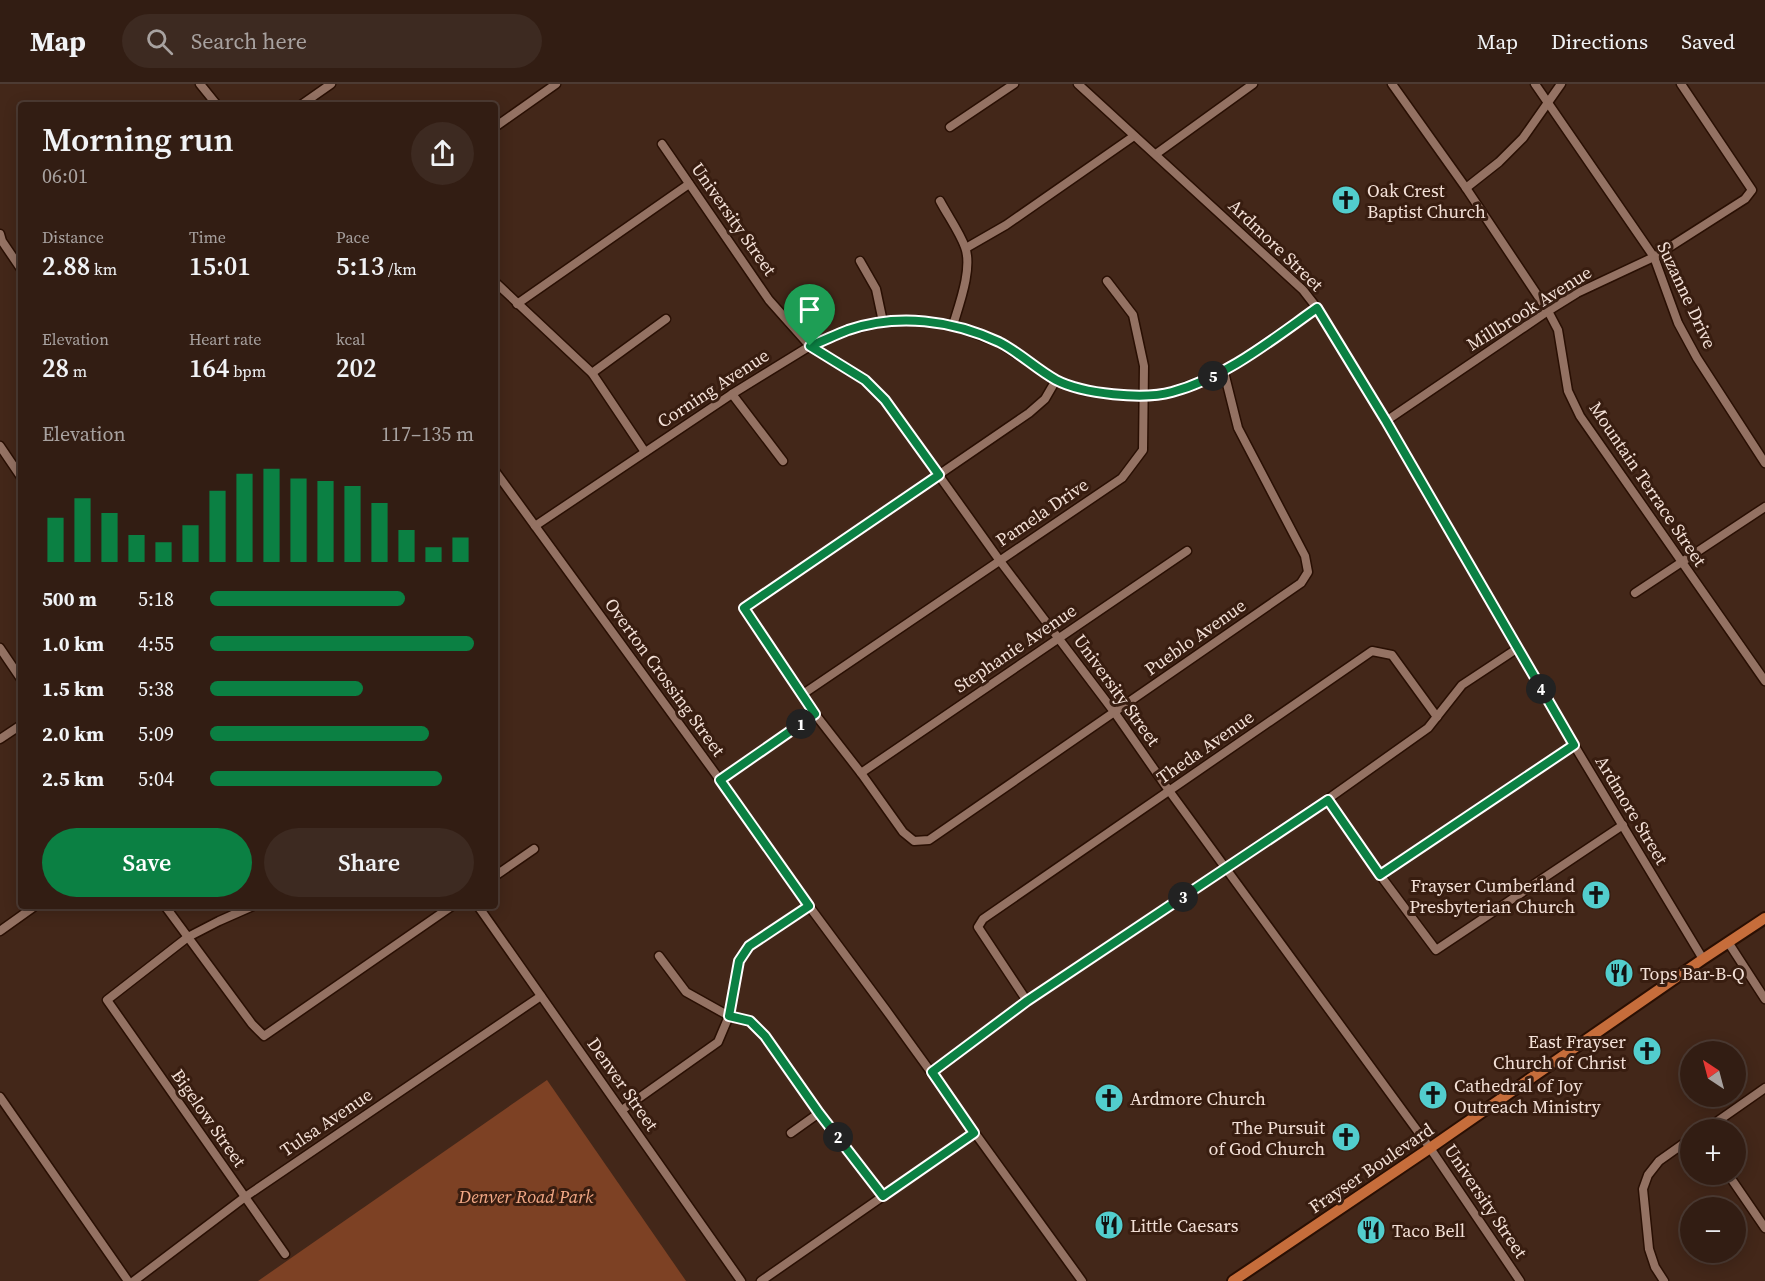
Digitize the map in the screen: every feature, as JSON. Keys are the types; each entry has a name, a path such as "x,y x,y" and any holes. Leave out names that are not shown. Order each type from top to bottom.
{"main road":[{"name":"Frayser Boulevard","path":"1233,1281 1765,918"}],"street":[{"path":"200,84 215,102"},
{"path":"305,102 332,84"},
{"path":"498,125 556,84"},
{"path":"950,127 1014,84"},
{"name":"Ardmore Street","path":"1078,84 1303,290 1317,308 1386,421 1574,745 1702,959"},
{"path":"1156,154 1252,84"},
{"name":"Mountain Terrace Street","path":"1392,84 1466,188 1548,311 1558,330 1568,391 1580,416 1765,681"},
{"name":"Suzanne Drive","path":"1535,84 1654,257 1678,323 1696,358 1765,463"},
{"path":"1466,188 1499,162 1524,138 1561,84"},
{"name":"Millbrook Avenue","path":"1386,421 1577,293 1654,257 1745,199 1752,190 1681,84"},
{"path":"966,248 1006,225 1134,136"},
{"name":"University Street","path":"662,144 769,300 810,346 865,380 885,400 1000,561 1115,713 1430,1148 1520,1281"},
{"path":"517,304 689,184"},
{"path":"940,201 966,248 968,258 965,280 953,326"},
{"path":"0,234 2,241 18,265"},
{"path":"860,261 876,289 883,322"},
{"name":"Pamela Drive","path":"803,694 1122,478 1143,450 1144,366 1133,315 1107,281"},
{"path":"498,285 592,374 645,452"},
{"name":"Corning Avenue","path":"535,526 732,394 810,346 849,330 883,322 917,320 953,326 1000,343 1056,380 1085,391 1143,396 1172,392 1224,372 1317,308"},
{"path":"592,374 666,319"},
{"name":"Pueblo Avenue","path":"861,772 903,832 915,841 929,840 1301,583 1308,572 1305,555 1238,428 1224,372"},
{"path":"861,772 815,714 744,608 1029,413 1044,399 1056,380"},
{"path":"732,394 783,461"},
{"path":"0,446 18,473"},
{"name":"Overton Crossing Street","path":"498,475 1082,1281"},
{"path":"1635,593 1765,507"},
{"name":"Stephanie Avenue","path":"861,772 1187,551"},
{"path":"0,648 18,675"},
{"path":"932,1072 1027,1001 1328,800 1428,728 1462,685 1518,648"},
{"name":"Theda Avenue","path":"1027,1001 978,927 983,919 1372,651 1392,655 1437,717"},
{"path":"720,780 815,714"},
{"path":"0,739 18,726"},
{"path":"1380,875 1574,745"},
{"path":"1328,800 1436,950 1623,825"},
{"path":"498,874 534,849"},
{"path":"622,1110 718,1042 729,1016 739,961 749,946 809,906"},
{"path":"0,931 31,909"},
{"path":"167,909 252,1024 264,1036 448,909"},
{"path":"188,937 246,909"},
{"name":"Denver Street","path":"480,909 741,1281"},
{"name":"Bigelow Street","path":"188,937 107,1000 285,1254"},
{"path":"1728,942 1765,999"},
{"path":"659,956 686,992 729,1016 750,1021 765,1036 819,1113 883,1196"},
{"name":"Tulsa Avenue","path":"134,1281 244,1197 541,996"},
{"path":"1721,1119 1765,1088"},
{"path":"0,1097 128,1281"},
{"path":"791,1132 819,1113"},
{"path":"761,1281 974,1133"},
{"path":"1664,1281 1655,1267 1649,1249 1643,1189 1648,1175 1659,1161 1680,1146"},
{"path":"1736,1185 1765,1228"}],"green space":[{"name":"Denver Road Park","path":"547,1080 686,1281 258,1281"}],"place":[{"name":"Oak Crest Baptist Church","path":"1346,200"},
{"name":"Frayser Cumberland Presbyterian Church","path":"1596,895"},
{"name":"Tops Bar-B-Q","path":"1619,973"},
{"name":"East Frayser Church of Christ","path":"1647,1051"},
{"name":"Cathedral of Joy Outreach Ministry","path":"1433,1095"},
{"name":"Ardmore Church","path":"1109,1098"},
{"name":"The Pursuit of God Church","path":"1346,1137"},
{"name":"Little Caesars","path":"1109,1225"},
{"name":"Taco Bell","path":"1371,1230"}],"route":[{"path":"1317,308 1386,421 1574,745 1380,875 1328,800 1027,1001 932,1072 974,1133 883,1196 819,1113 765,1036 750,1021 729,1016 739,961 749,946 809,906 720,780 815,714 744,608 939,475 885,400 865,380 810,346 849,330 883,322 917,320 953,326 1000,343 1056,380 1085,391 1143,396 1172,392 1224,372 1317,308"}]}
